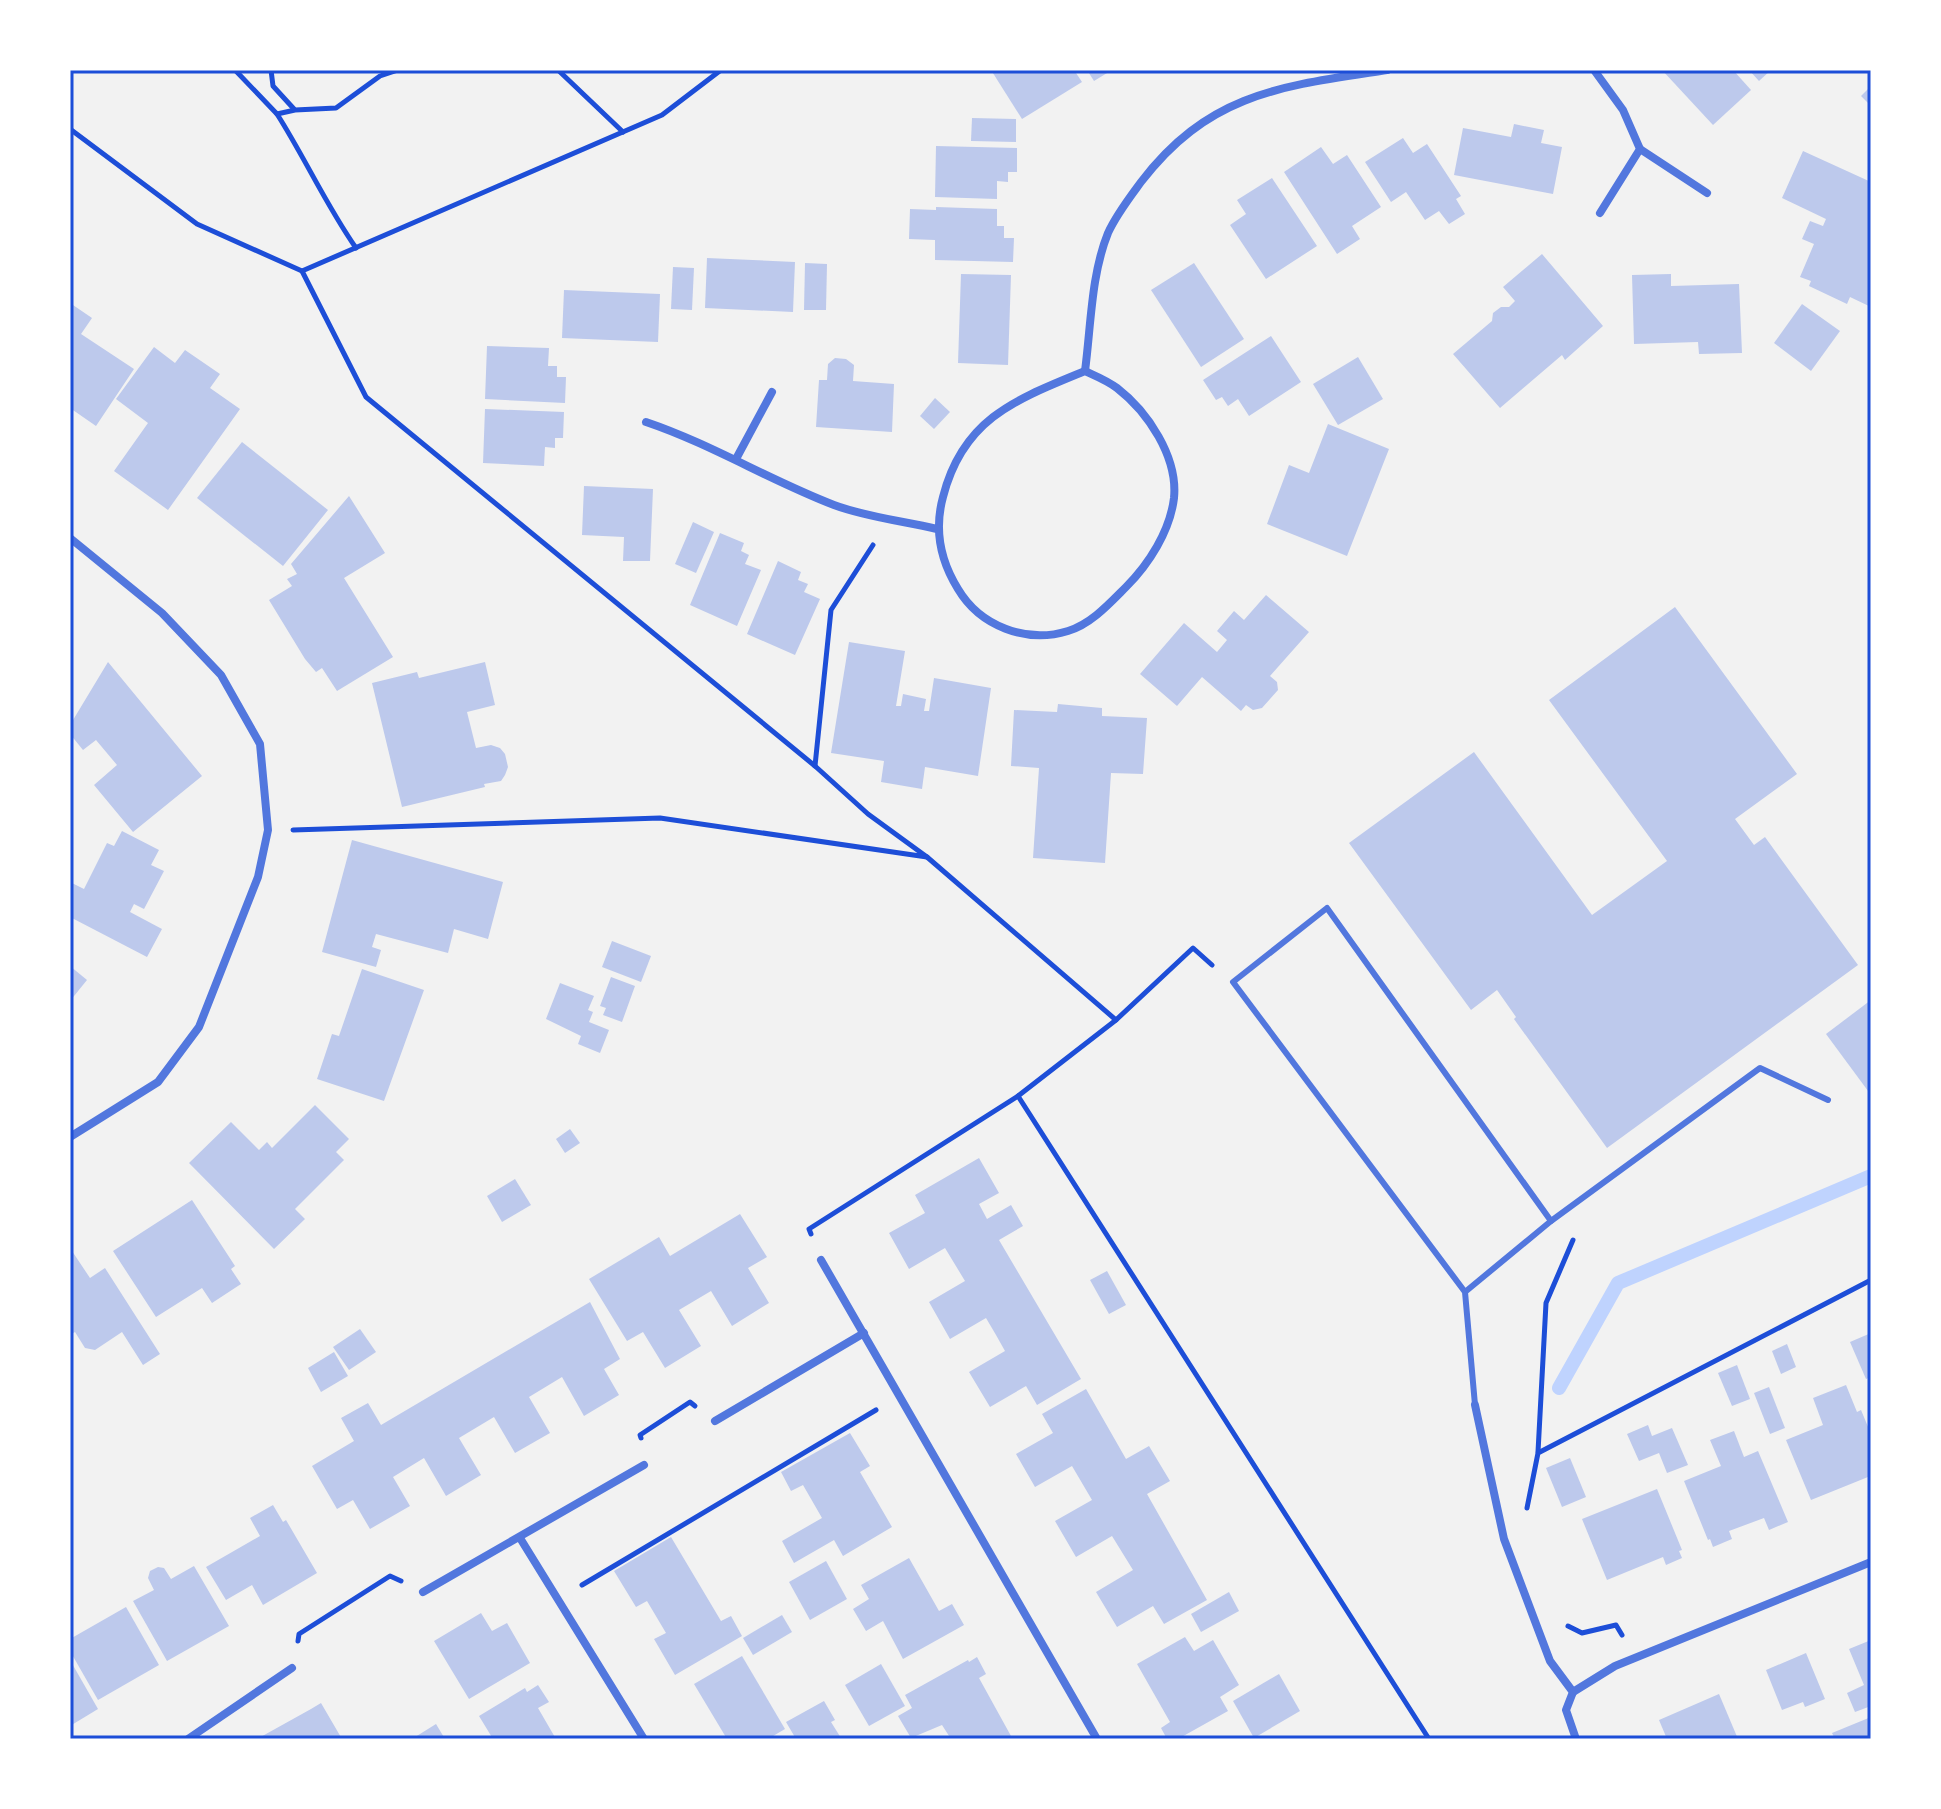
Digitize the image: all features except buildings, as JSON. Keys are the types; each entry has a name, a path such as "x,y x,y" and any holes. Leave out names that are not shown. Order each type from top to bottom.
{"street":[{"path":"1085,371 1096,282 1108,233 1148,174 1182,135 1227,108 1265,92 1387,70"},
{"path":"1594,70 1623,110 1640,149 1707,193"},
{"path":"1600,213 1640,149"},
{"path":"1085,371 1116,388 1144,415 1170,462 1174,497 1161,542 1133,580 1101,612 1069,631 1034,635 1001,628 969,608 946,570 937,529 948,483 967,443 987,422 1011,403 1085,371"},
{"path":"736,459 772,392"},
{"path":"646,422 686,435 786,485 838,506 937,529"},
{"path":"70,538 162,613 221,675 260,744 268,830 258,877 199,1027 158,1082 70,1137"},
{"path":"821,1260 1097,1739"},
{"path":"715,1421 864,1333"},
{"path":"1475,1405 1504,1539 1550,1661 1573,1692"},
{"path":"423,1592 644,1465"},
{"path":"520,1538 644,1739"},
{"path":"1576,1739 1566,1710 1573,1692 1615,1666 1871,1562"},
{"path":"188,1739 292,1668"}],"lane":[{"path":"1475,1405 1465,1292 1233,982 1327,908 1551,1221"},
{"path":"1465,1292 1551,1221 1760,1068 1828,1100"}],"path":[{"path":"235,70 277,114 356,248"},
{"path":"271,70 273,86 295,110"},
{"path":"277,114 336,108 380,76 398,70"},
{"path":"558,70 623,132"},
{"path":"302,271 662,115 721,70"},
{"path":"70,129 197,224 302,271 366,397 815,766 868,814 927,857 1116,1020"},
{"path":"815,766 831,610 890,518"},
{"path":"268,830 660,818 927,857"},
{"path":"821,1260 809,1229 1018,1096 1116,1020 1193,948 1233,982"},
{"path":"1018,1096 1429,1739"},
{"path":"1526,1511 1538,1453 1546,1303 1589,1193"},
{"path":"1538,1453 1871,1280"},
{"path":"558,1599 901,1395"},
{"path":"644,1465 640,1435 690,1402 715,1421"},
{"path":"292,1668 299,1634 390,1576 423,1592"},
{"path":"1562,1623 1582,1633 1616,1625 1638,1657"}],"waterway":[{"path":"1559,1388 1618,1283 1871,1176"}]}
